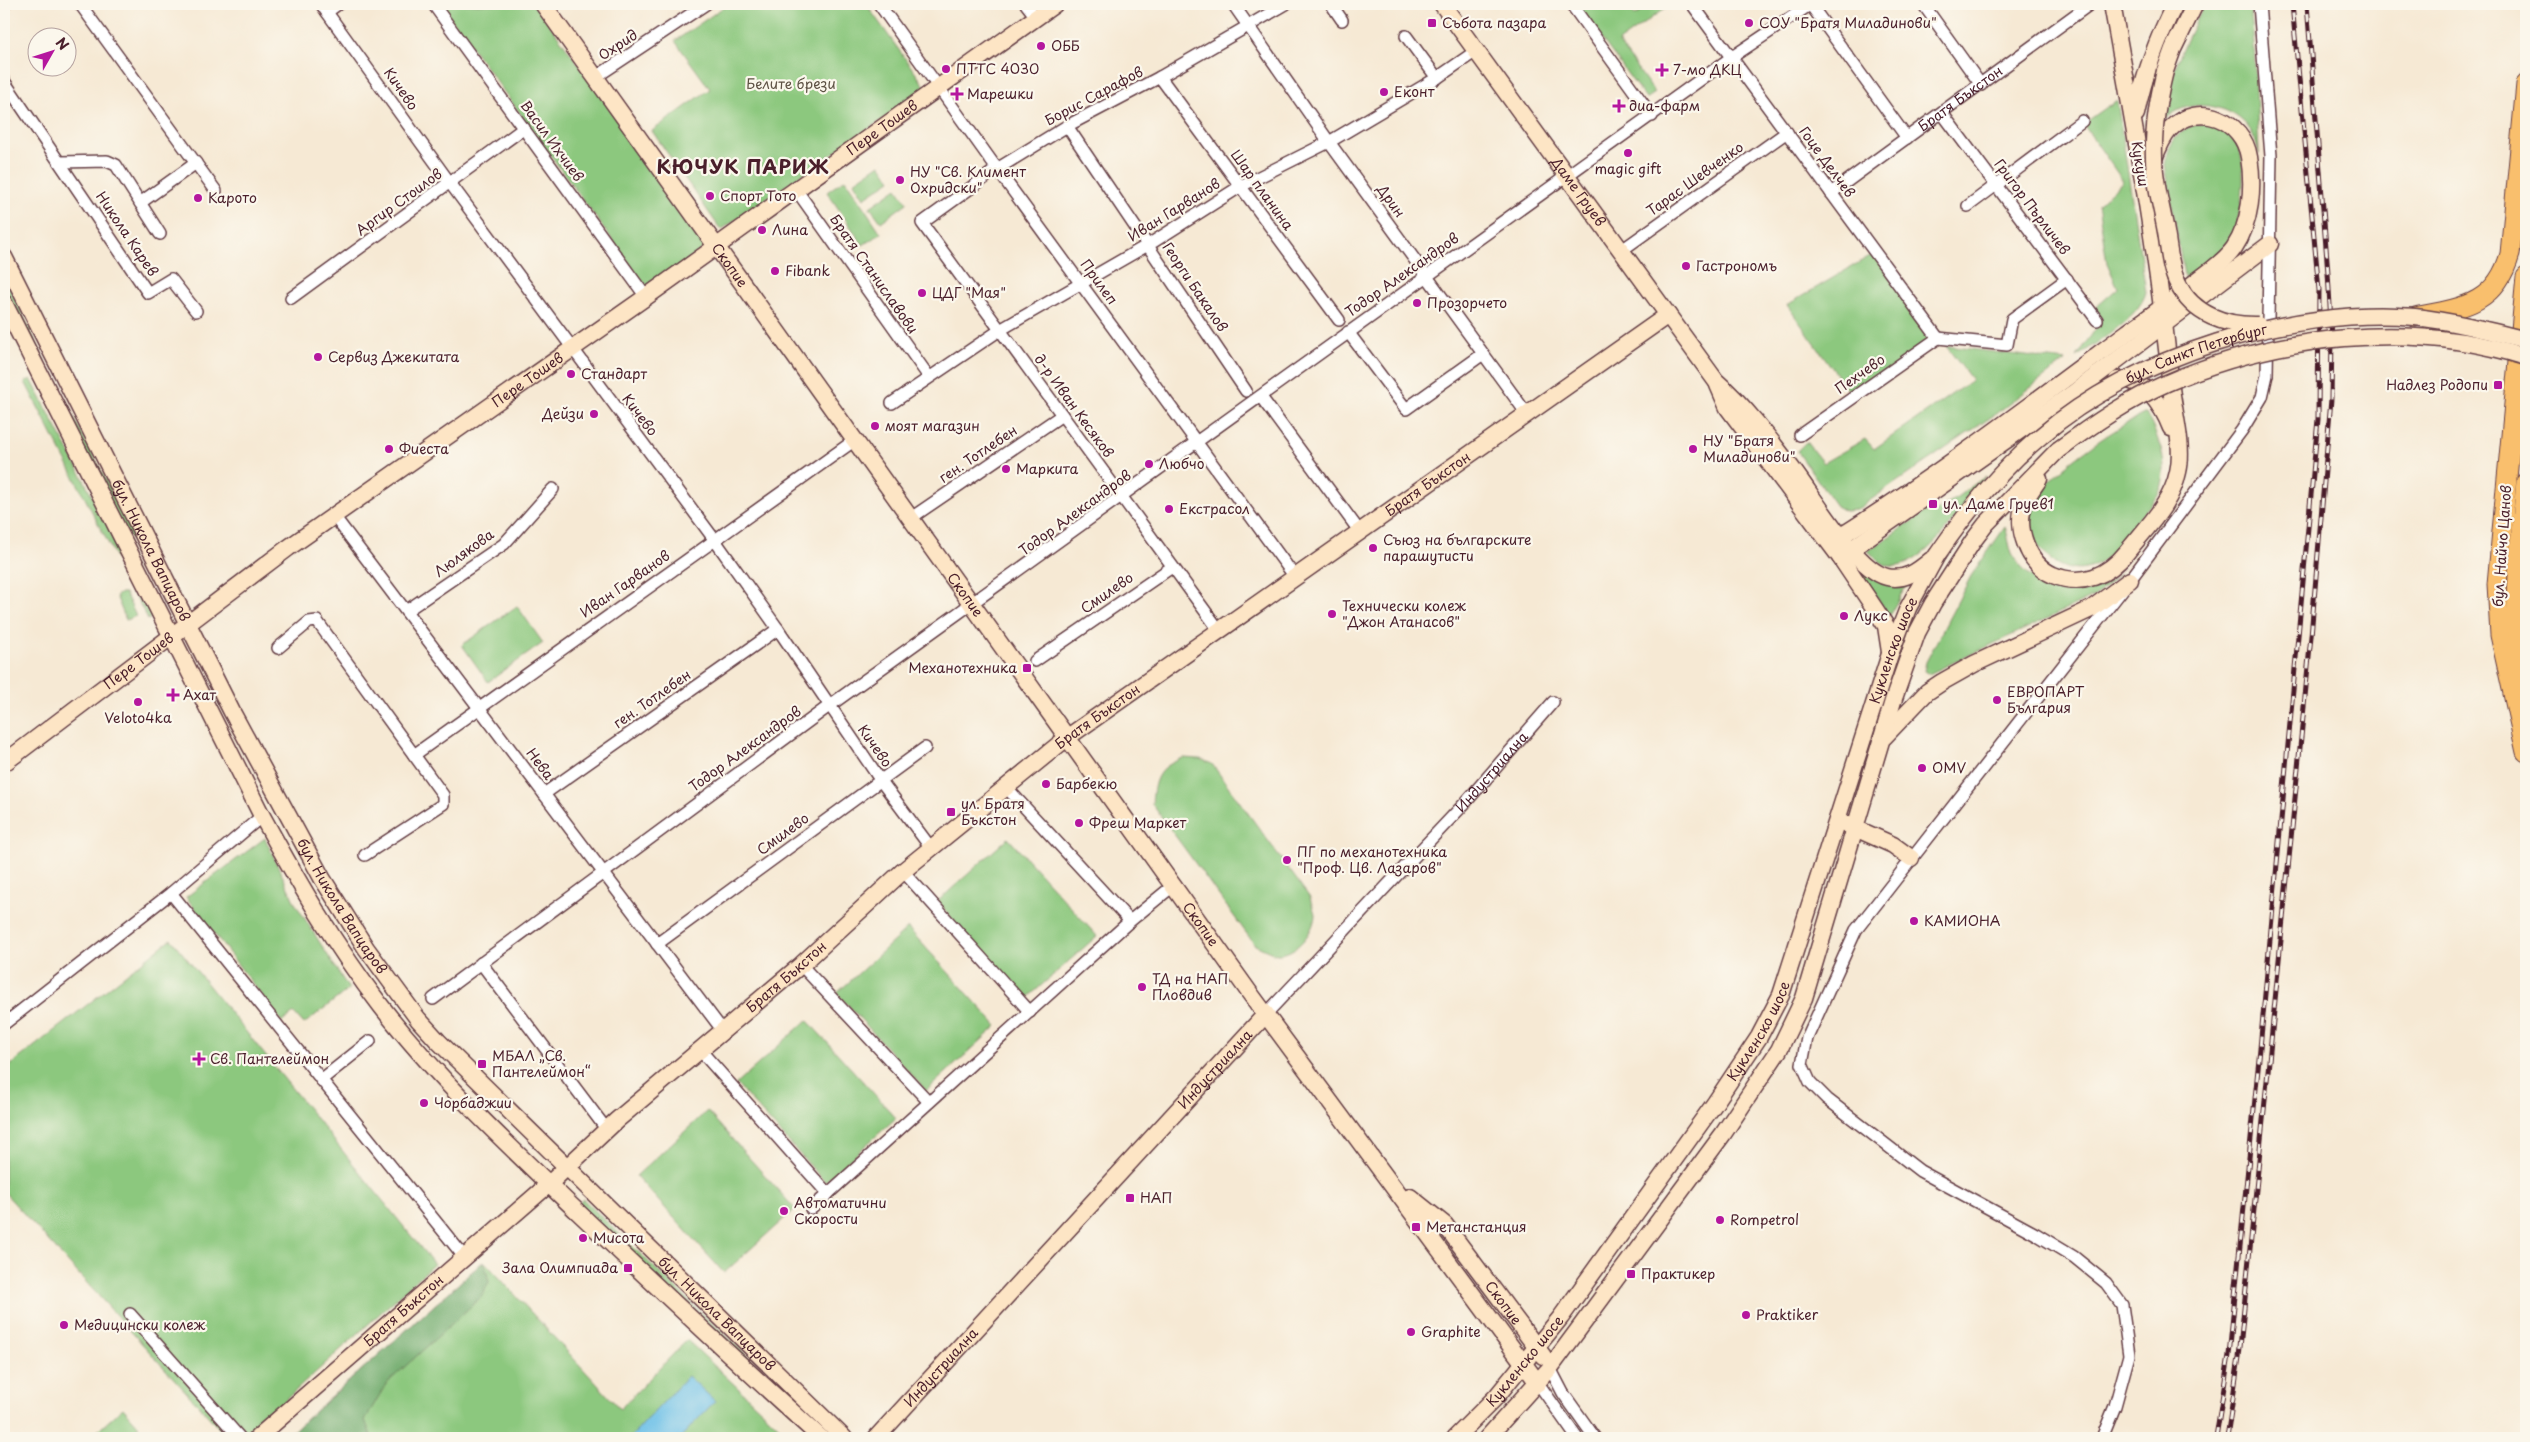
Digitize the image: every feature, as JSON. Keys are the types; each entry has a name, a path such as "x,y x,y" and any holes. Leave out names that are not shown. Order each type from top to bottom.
{"main road":[{"path":"2415,317 2466,306 2491,291 2502,278 2510,254 2526,84"},
{"name":"бул. Найчо Цанов","path":"2526,277 2500,546 2497,613 2526,752"},
{"name":"бул. Найчо Цанов","path":"2525,679 2517,635 2522,593 2526,482"},
{"path":"2500,546 2522,593"}],"street":[{"path":"80,4 216,191"},
{"path":"324,8 338,4"},
{"name":"Васил Ихчиев","path":"433,4 646,297"},
{"name":"Скопие","path":"543,4 1266,1014 1538,1383"},
{"name":"Охрид","path":"596,77 706,4"},
{"path":"882,7 894,4"},
{"path":"1026,4 1036,17"},
{"name":"Пере Тошев","path":"4,763 171,638 189,622 334,516 646,297 795,188 1055,4"},
{"name":"Дрин","path":"1233,4 1329,142 1527,414"},
{"name":"Борис Сарафов","path":"922,223 997,169 1067,126 1160,77 1286,4"},
{"path":"1331,4 1342,20"},
{"name":"Даме Груев","path":"1442,4 1716,381 1738,400 1846,554"},
{"path":"1571,4 1652,116"},
{"name":"Гоце Делчев","path":"1692,4 1938,338"},
{"path":"1811,4 1907,138"},
{"name":"Тодор Александров","path":"433,999 602,872 829,706 973,605 1348,332 1732,57 1811,4"},
{"path":"1924,4 1981,85"},
{"name":"Братя Бъкстон","path":"1831,193 2090,4"},
{"name":"Кукуш","path":"2112,4 2134,125 2165,324 2180,462"},
{"path":"2134,125 2147,69 2157,41 2175,4"},
{"path":"2196,4 2176,41 2165,71 2158,99 2154,159 2171,265 2178,285 2188,298 2204,313 2221,321 2240,326 2288,324"},
{"path":"2102,1438 2115,1406 2129,1355 2122,1306 2106,1283 2074,1257 2051,1243 1920,1171 1827,1099 1810,1082 1802,1064 1806,1038 1856,930 2130,580 2242,430 2262,397 2267,375 2270,156 2259,4"},
{"name":"Прилеп","path":"882,7 937,87 1295,577"},
{"name":"Кичево","path":"324,8 450,183 714,540 778,629 881,781 931,848"},
{"path":"1406,36 1437,78"},
{"name":"Иван Гарванов","path":"892,403 1000,330 1082,284 1241,186 1329,142 1437,78 1476,51"},
{"name":"Шар планина","path":"1160,77 1339,320"},
{"name":"Никола Карев","path":"4,81 148,292 171,279 196,311"},
{"name":"Григор Пърличев","path":"1942,112 2097,320"},
{"path":"1836,540 1938,472 2162,308 2224,260 2233,250 2246,227 2251,166 2245,141 2230,123 2212,116 2189,118 2171,128 2163,138 2154,159"},
{"path":"1968,206 2082,121"},
{"name":"Георги Бакалов","path":"1067,126 1246,391"},
{"name":"Аргир Стоилов","path":"291,298 524,128"},
{"name":"Тарас Шевченко","path":"1622,250 1787,132"},
{"name":"Никола Карев","path":"61,162 107,160 116,165 160,234"},
{"path":"140,203 196,163"},
{"name":"Братя Станиславови","path":"795,188 930,377"},
{"name":"д-р Иван Кесяков","path":"922,223 1219,630"},
{"path":"1846,554 2076,391 2270,244"},
{"name":"бул. Никола Вапцаров","path":"4,257 100,452 189,622 232,712 322,878 366,948 423,1025 566,1168 844,1438"},
{"path":"1938,338 2007,344 2012,319 2067,279"},
{"name":"бул. Никола Вапцаров","path":"4,303 262,816 319,916 380,1005 437,1073 490,1128 689,1319 820,1438"},
{"name":"Братя Бъкстон","path":"257,1438 465,1258 607,1130 801,965 903,871 1068,737 1668,315"},
{"name":"бул. Санкт Петербург","path":"1937,555 1965,515 2008,467 2041,435 2076,409 2125,380 2184,355 2235,337 2288,324 2358,317 2415,317 2526,340"},
{"path":"1348,332 1406,409 1483,354"},
{"name":"бул. Санкт Петербург","path":"1956,566 1986,524 2058,450 2108,415 2166,383 2199,370 2282,346 2368,336 2408,336 2446,340 2526,357"},
{"name":"Пехчево","path":"1800,435 1938,338"},
{"path":"2058,450 2027,498 2022,514 2025,544 2032,557 2050,574 2074,580 2097,578 2110,571 2123,558 2166,503 2174,489 2180,462 2166,418 2158,404 2141,387 2133,382 2121,379 2076,391"},
{"path":"1261,397 1360,532"},
{"name":"ген. Тотлебен","path":"911,518 1062,415"},
{"name":"Иван Гарванов","path":"414,754 855,440"},
{"name":"Люлякова","path":"406,611 504,544 554,489"},
{"name":"Нева","path":"334,516 723,1031"},
{"path":"1846,554 1878,574 1896,578 1915,572 1937,555"},
{"path":"1846,554 1886,626 1890,654"},
{"name":"Кукленско шосе","path":"1455,1438 1524,1364 1715,1102 1759,1037 1781,995 1890,654 1908,608 1937,555"},
{"name":"Кукленско шосе","path":"1487,1438 1550,1368 1723,1134 1779,1050 1804,998 1881,740 1917,633 1956,566"},
{"name":"Смилево","path":"1035,662 1172,567"},
{"path":"1881,740 1927,692 1942,682 1974,664 2091,609 2130,580"},
{"path":"278,648 309,622 317,620 443,795 443,804 365,855"},
{"name":"ген. Тотлебен","path":"544,794 778,629"},
{"name":"Индустриална","path":"876,1437 1266,1014 1466,802 1553,702"},
{"name":"Смилево","path":"657,944 925,748"},
{"path":"1006,787 1130,921"},
{"path":"4,1024 171,893 262,816"},
{"path":"1837,821 1856,827 1893,845 1911,858"},
{"path":"903,871 1030,1012"},
{"path":"811,1209 1130,921 1174,885"},
{"path":"171,893 465,1258"},
{"path":"482,963 607,1130"},
{"path":"801,965 929,1102"},
{"path":"322,1080 370,1041"},
{"path":"700,1050 828,1194"},
{"name":"Скопие","path":"1393,1184 1445,1225 1536,1347 1550,1368 1563,1394 1595,1438"},
{"path":"130,1314 240,1438"},
{"path":"1538,1383 1577,1438"}],"green space":[{"path":"440,4 535,4 709,245 648,289"},
{"name":"Белите брези","path":"728,4 866,4 927,89 721,230 652,131 710,89 675,41"},
{"path":"1576,4 1625,4 1635,16 1651,4 1671,4 1618,42 1655,93 1646,99"},
{"path":"2205,4 2250,4 2254,44 2259,154 2254,137 2247,126 2240,118 2220,108 2209,106 2187,107 2175,112 2164,120 2169,89 2178,60"},
{"path":"2117,100 2146,292 2136,310 2127,319 2077,357 2102,319 2095,308 2118,288 2107,263 2098,204 2123,181 2083,124"},
{"path":"2194,124 2218,126 2230,133 2237,142 2241,154 2243,183 2236,226 2228,243 2217,255 2185,281 2165,165 2174,140"},
{"path":"880,164 891,180 864,198 854,182"},
{"path":"845,179 881,233 863,245 827,192"},
{"path":"897,188 907,203 881,222 870,207"},
{"path":"1875,253 1938,338 1853,397 1787,305"},
{"path":"4,276 45,361 38,365 4,295"},
{"path":"1946,346 2066,361 1997,413 1856,510 1845,511 1836,506 1797,451 1806,442 1823,463 1865,439 1874,449 1972,380"},
{"path":"49,370 170,604 167,605 137,547 114,515 42,373"},
{"path":"31,379 155,615 148,620 25,382"},
{"path":"2146,413 2158,440 2163,459 2163,479 2157,496 2118,546 2099,563 2079,570 2055,563 2045,555 2032,533 2031,508 2037,495 2081,454 2117,429"},
{"path":"1986,476 1956,518 1914,560 1900,566 1886,565 1868,551 1928,510 1936,512"},
{"path":"2005,527 2012,554 2019,564 2038,581 2050,587 2076,592 2088,591 2103,586 2120,574 2095,596 1929,674 1924,671 1926,662 1971,576"},
{"path":"1856,566 1897,586 1906,586 1889,616"},
{"path":"125,593 136,616 126,620 116,596"},
{"path":"517,606 543,643 488,682 462,645"},
{"path":"1183,758 1200,759 1212,764 1310,898 1315,914 1312,928 1303,941 1291,951 1277,954 1255,945 1152,804 1154,787 1159,775 1168,766"},
{"path":"265,838 295,903 349,989 304,1024 294,1013 282,1022 186,897"},
{"path":"1008,838 1097,936 1025,1000 937,902"},
{"path":"908,928 997,1026 926,1091 837,993"},
{"path":"171,939 434,1264 244,1438 228,1438 4,1192 4,1070"},
{"path":"807,1020 896,1118 825,1182 736,1084"},
{"path":"707,1111 795,1209 724,1273 636,1176"},
{"path":"583,1199 822,1428 817,1432 578,1204"},
{"path":"484,1261 620,1409 687,1340 791,1438 285,1438"},
{"path":"484,1261 489,1282 481,1297 386,1384 365,1420 372,1438 285,1438"},
{"path":"123,1408 139,1426 125,1438 90,1438"}],"water":[{"path":"688,1376 715,1401 680,1438 630,1438"}],"railway":[{"path":"2216,1438 2229,1355 2259,1059 2318,419 2319,290 2292,4"},
{"path":"2227,1438 2239,1357 2269,1061 2311,636 2331,399 2332,338 2307,4"}],"place":[{"name":"Събота пазара","path":"1432,23"},
{"name":"СОУ \"Братя Миладинови\"","path":"1749,23"},
{"name":"ОББ","path":"1041,46"},
{"name":"ПТТС 4030","path":"946,69"},
{"name":"7-мо ДКЦ","path":"1662,70"},
{"name":"Еконт","path":"1384,92"},
{"name":"Марешки","path":"957,94"},
{"name":"диа-фарм","path":"1619,106"},
{"name":"magic gift","path":"1628,153"},
{"name":"НУ \"Св. Климент Охридски\"","path":"900,180"},
{"name":"Спорт Тото","path":"710,196"},
{"name":"Карото","path":"198,198"},
{"name":"Лина","path":"762,230"},
{"name":"Гастрономъ","path":"1686,266"},
{"name":"Fibank","path":"775,271"},
{"name":"ЦДГ \"Мая\"","path":"922,293"},
{"name":"Прозорчето","path":"1417,303"},
{"name":"Сервиз Джекитата","path":"318,357"},
{"name":"Стандарт","path":"571,374"},
{"name":"Надлез Родопи","path":"2498,385"},
{"name":"Дейзи","path":"594,414"},
{"name":"моят магазин","path":"875,426"},
{"name":"Фиеста","path":"389,449"},
{"name":"НУ \"Братя Миладинови\"","path":"1693,449"},
{"name":"Любчо","path":"1149,464"},
{"name":"Маркита","path":"1006,469"},
{"name":"ул. Даме Груев1","path":"1933,504"},
{"name":"Екстрасол","path":"1169,509"},
{"name":"Съюз на българските парашутисти","path":"1373,548"},
{"name":"Технически колеж \"Джон Атанасов\"","path":"1332,614"},
{"name":"Лукс","path":"1844,616"},
{"name":"Механотехника","path":"1027,668"},
{"name":"Ахат","path":"173,695"},
{"name":"ЕВРОПАРТ България","path":"1997,700"},
{"name":"Veloto4ka","path":"138,702"},
{"name":"OMV","path":"1922,768"},
{"name":"Барбекю","path":"1046,784"},
{"name":"ул. Братя Бъкстон","path":"951,812"},
{"name":"Фреш Маркет","path":"1079,823"},
{"name":"ПГ по механотехника \"Проф. Цв. Лазаров\"","path":"1287,860"},
{"name":"КАМИОНА","path":"1914,921"},
{"name":"ТД на НАП Пловдив","path":"1142,987"},
{"name":"Св. Пантелеймон","path":"199,1059"},
{"name":"МБАЛ „Св. Пантелеймон“","path":"482,1064"},
{"name":"Чорбаджии","path":"424,1103"},
{"name":"НАП","path":"1130,1198"},
{"name":"Автоматични Скорости","path":"784,1211"},
{"name":"Rompetrol","path":"1720,1220"},
{"name":"Метанстанция","path":"1416,1227"},
{"name":"Мисота","path":"583,1238"},
{"name":"Зала Олимпиада","path":"628,1268"},
{"name":"Практикер","path":"1631,1274"},
{"name":"Praktiker","path":"1746,1315"},
{"name":"Медицински колеж","path":"64,1325"},
{"name":"Graphite","path":"1411,1332"}],"district":[{"name":"КЮЧУК ПАРИЖ","path":"743,167"}]}
